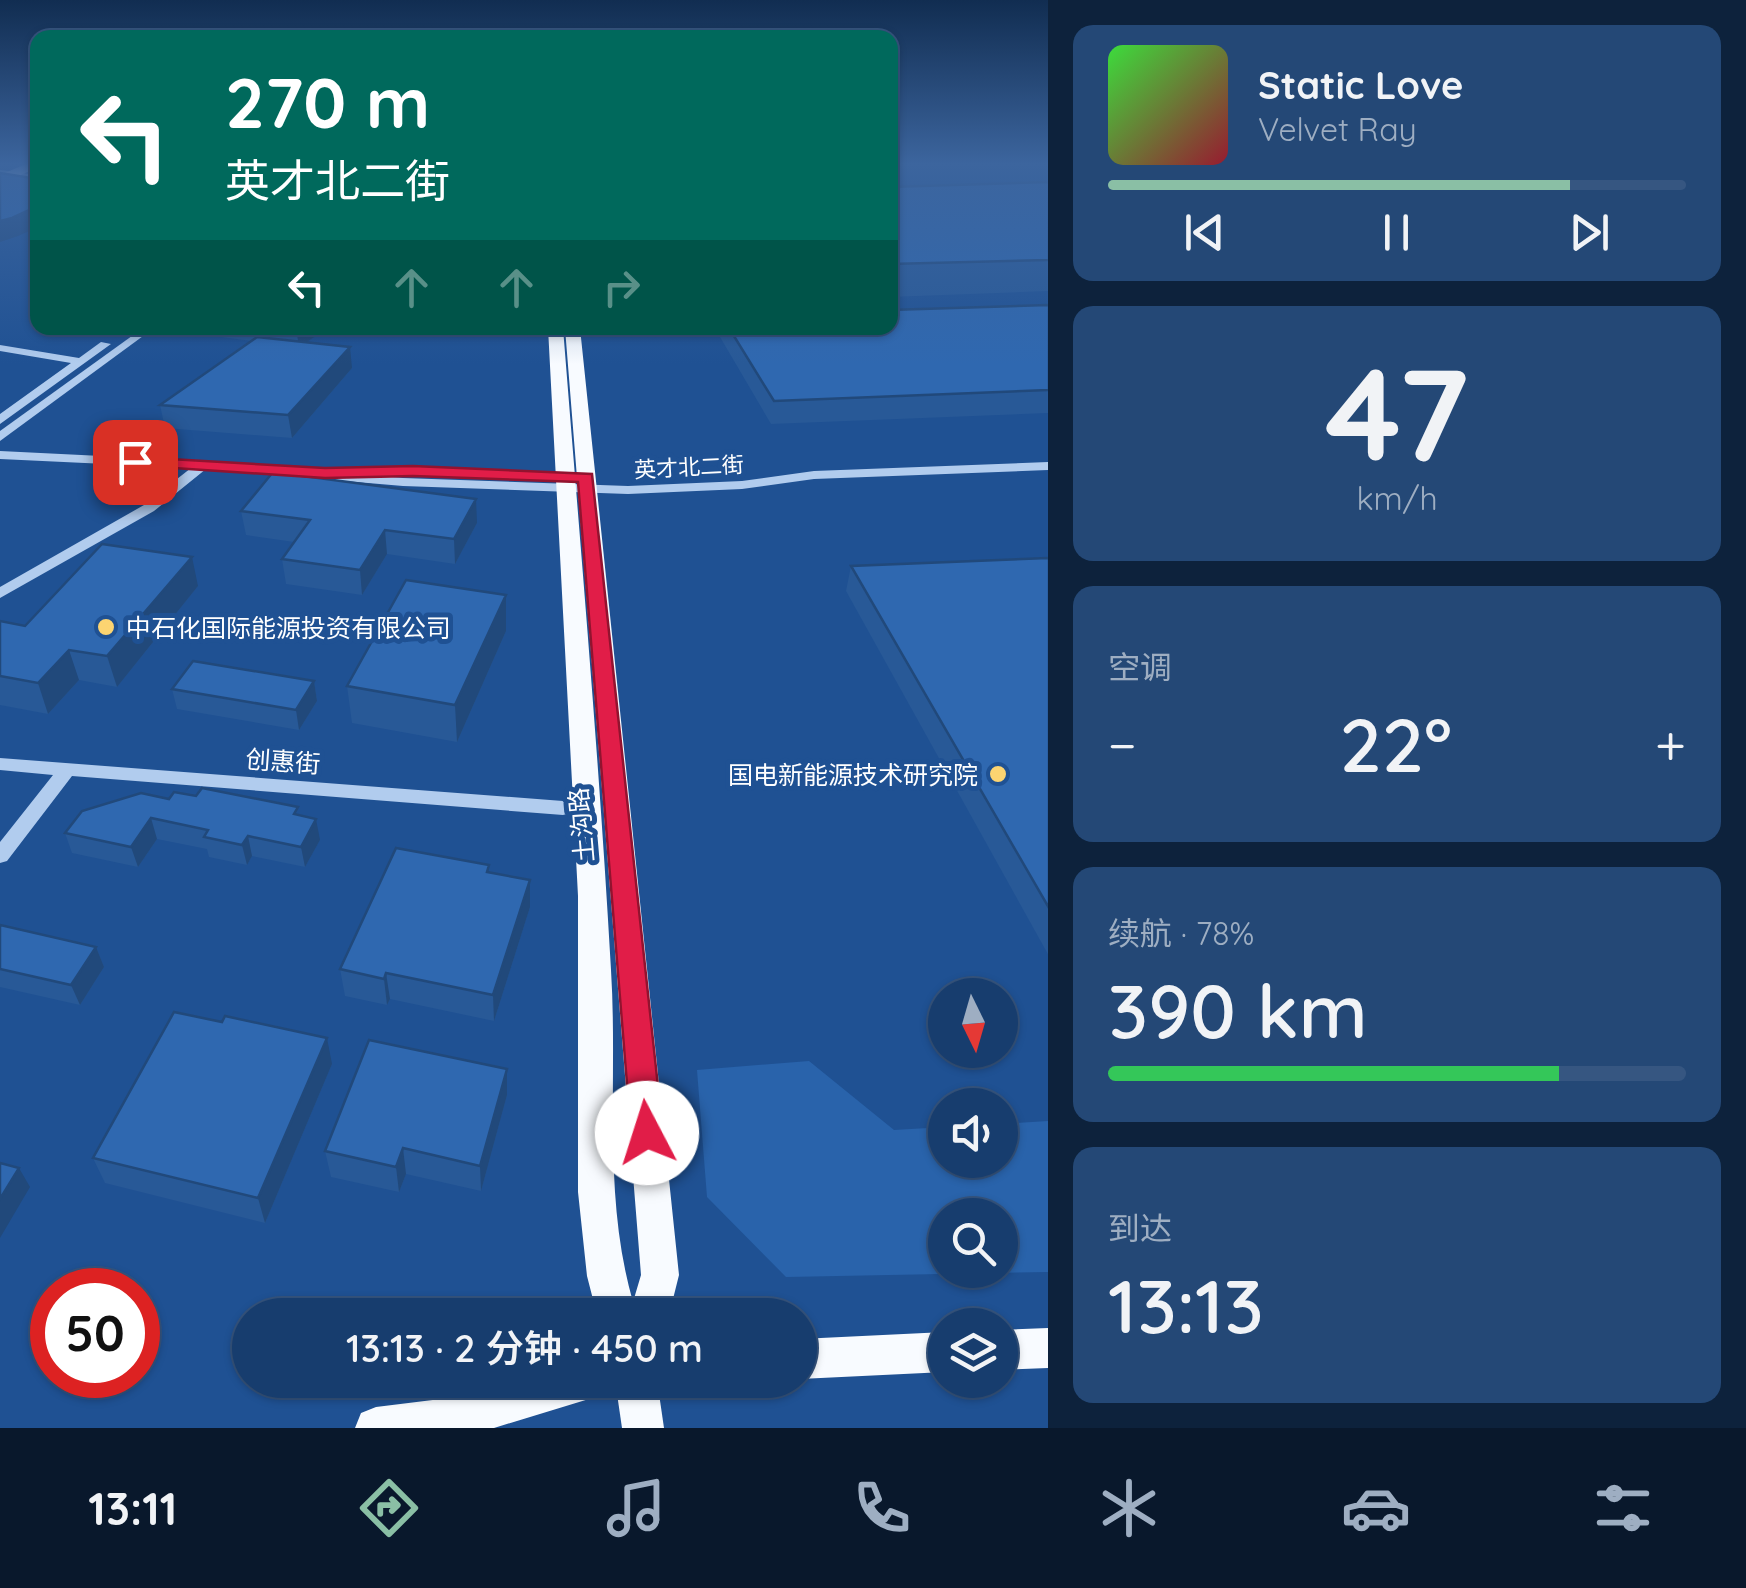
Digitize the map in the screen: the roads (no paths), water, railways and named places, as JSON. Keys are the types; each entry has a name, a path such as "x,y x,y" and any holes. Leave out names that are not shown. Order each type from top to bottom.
{"main road":[{"name":"土沟路","path":"556,335 577,483 660,1275 654,1298"},
{"name":"土沟路","path":"572,335 597,1009 595,1137 605,1280 611,1298"},
{"path":"1018,1349 1048,1348"},
{"path":"817,1358 928,1353"},
{"path":"376,1428 457,1418 526,1398"},
{"path":"639,1398 643,1428"}],"street":[{"path":"0,420 119,335"},
{"path":"0,438 140,335"},
{"path":"0,348 79,361"},
{"name":"英才北二街","path":"0,455 325,473 403,482 742,485 814,475 1048,466"},
{"path":"0,593 149,508 202,465"},
{"name":"创惠街","path":"0,764 563,808"},
{"path":"0,856 67,770"}],"place":[{"name":"中石化国际能源投资有限公司","path":"106,627"},
{"name":"国电新能源技术研究院","path":"998,774"}]}
